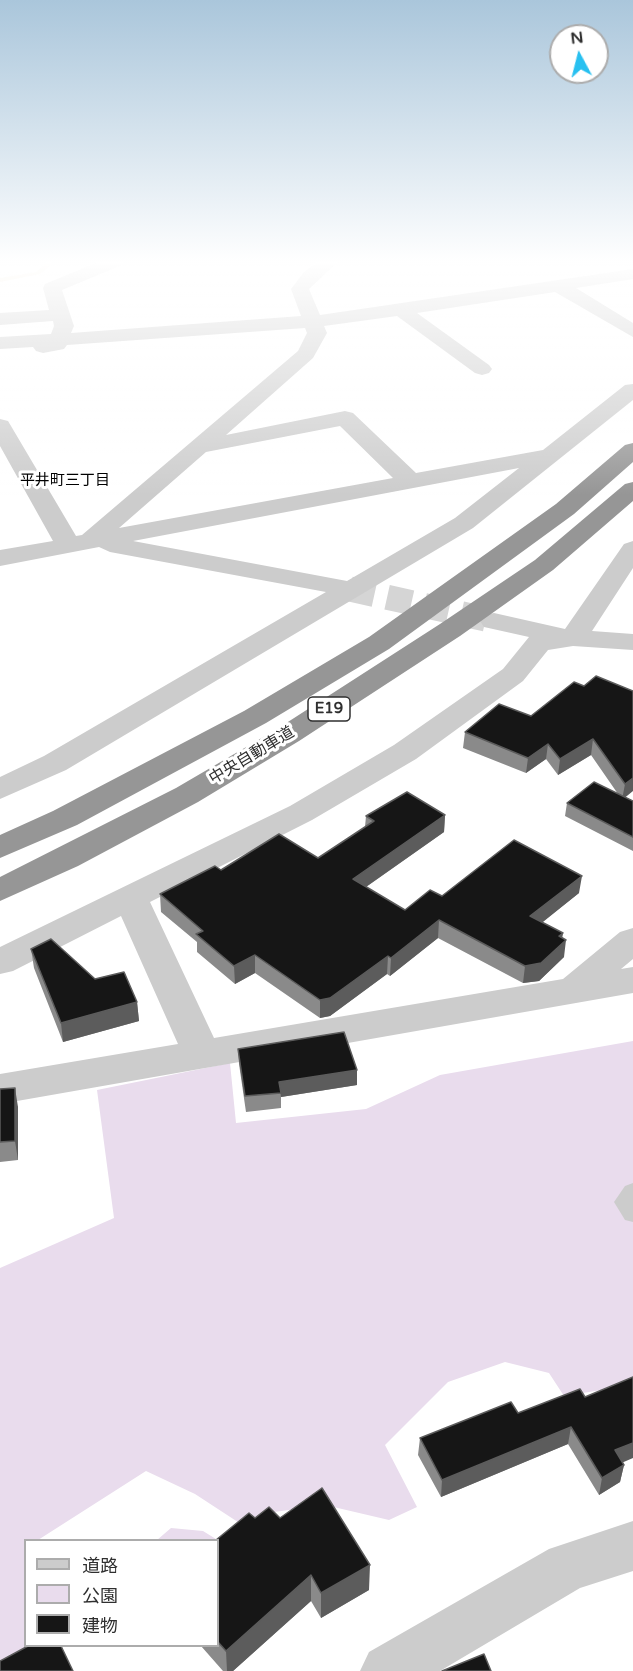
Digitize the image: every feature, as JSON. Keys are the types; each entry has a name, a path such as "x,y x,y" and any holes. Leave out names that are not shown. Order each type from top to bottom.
{"highway":[{"name":"中央自動車道","path":"0,848 65,818 244,723 379,643 566,509 633,450"},
{"name":"中央自動車道","path":"0,890 66,859 187,795 288,735 450,630 544,565 633,489"}],"street":[{"path":"0,343 48,339"},
{"path":"0,353 57,345 60,339"},
{"path":"80,542 202,446 306,354 314,339"},
{"path":"441,339 482,369"},
{"path":"0,789 55,763 464,524 633,390"},
{"path":"202,446 345,418 410,481"},
{"path":"0,426 80,542 350,590"},
{"path":"0,558 553,455"},
{"path":"583,638 633,549"},
{"path":"494,621 583,638 633,642"},
{"path":"0,962 301,813 405,752 513,675 539,643 583,638 633,628"},
{"path":"130,899 202,1054"},
{"path":"576,988 633,940"},
{"path":"0,1089 633,980"},
{"path":"388,1671 567,1567 633,1546"}],"lane":[{"path":"633,1192 626,1202 633,1213"}],"green space":[{"path":"633,1041 633,1385 564,1396 549,1373 505,1362 448,1382 385,1445 417,1507 389,1520 325,1505 267,1513 247,1528 195,1494 146,1471 40,1539 24,1539 24,1647 62,1647 24,1656 0,1671 0,1268 114,1218 97,1090 230,1063 236,1123 366,1109 440,1075"},
{"path":"171,1528 203,1531 216,1539 158,1539"}],"building":[{"path":"596,676 633,691 633,778 625,784 593,739 560,759 548,744 528,758 465,732 499,704 531,716 574,682 584,686"},
{"path":"594,782 633,801 633,837 567,803"},
{"path":"407,792 445,815 353,879 405,910 430,890 442,896 514,840 582,876 530,916 563,933 559,936 566,940 541,963 525,966 439,920 391,958 388,956 330,998 320,1000 255,955 234,966 196,934 203,931 160,894 215,866 221,870 279,834 318,858 374,821 366,816"},
{"path":"51,939 95,979 124,972 137,1002 61,1023 31,949"},
{"path":"344,1032 357,1070 279,1082 281,1093 245,1096 238,1049"},
{"path":"15,1088 15,1141 0,1142 0,1089"},
{"path":"633,1377 633,1443 615,1450 624,1465 602,1478 571,1427 442,1480 420,1438 511,1402 518,1413 580,1389 585,1397"},
{"path":"322,1488 370,1565 321,1593 311,1575 226,1651 219,1643 217,1539 249,1513 255,1518 269,1507 280,1518"},
{"path":"26,1647 61,1647 73,1671 0,1671 0,1661"},
{"path":"484,1654 491,1671 442,1671"}],"tunnel":[{"path":"350,589 494,621"}],"district":[{"name":"平井町三丁目","path":"65,481"}]}
